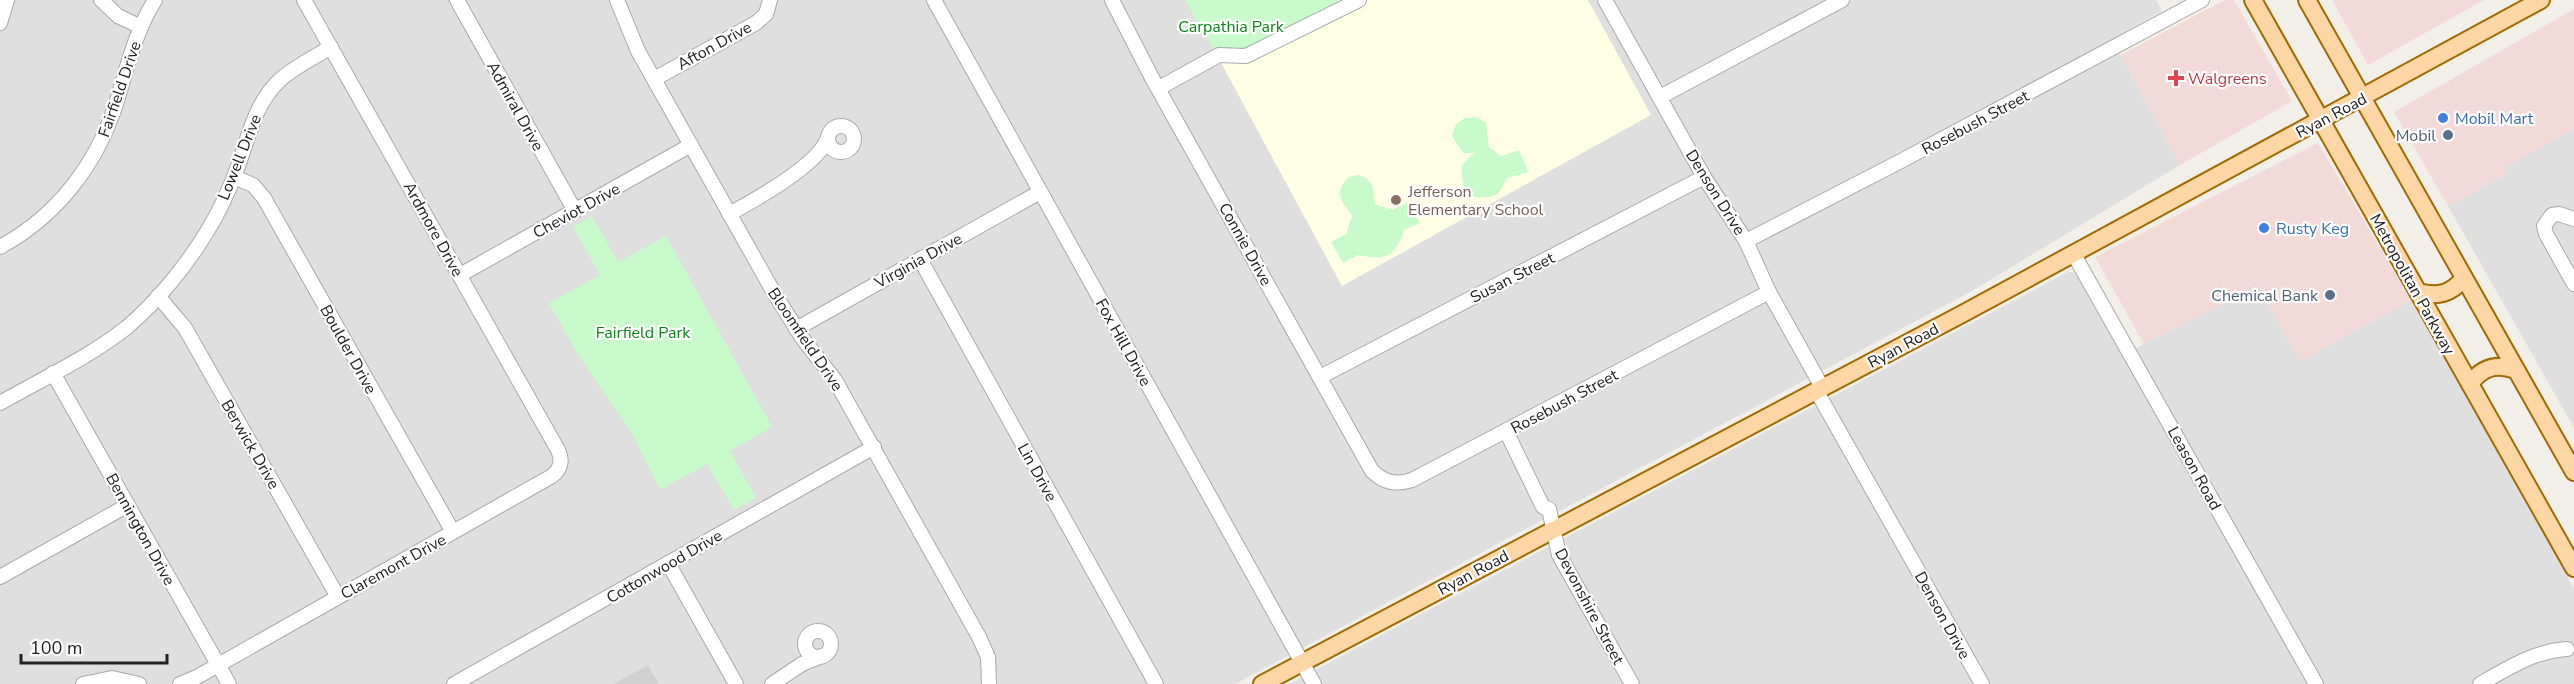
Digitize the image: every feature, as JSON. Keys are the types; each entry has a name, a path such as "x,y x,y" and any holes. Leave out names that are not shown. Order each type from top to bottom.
{"main road":[{"name":"Metropolitan Parkway","path":"2253,0 2574,568"},
{"path":"2307,0 2516,370 2571,461"},
{"name":"Ryan Road","path":"1262,684 2320,121 2541,0"},
{"path":"2418,292 2444,294 2457,286 2464,278"},
{"path":"2470,384 2481,371 2487,368 2505,366 2516,370"}],"street":[{"path":"101,0 118,16 141,27"},
{"name":"Fairfield Drive","path":"0,247 26,231 53,208 76,182 91,160 108,127 141,27 155,0"},
{"name":"Ardmore Drive","path":"304,0 558,450 561,460"},
{"name":"Admiral Drive","path":"456,0 575,211"},
{"name":"Bloomfield Drive","path":"617,0 630,36 729,214 796,329 835,380 979,637 988,657 989,682"},
{"name":"Fox Hill Drive","path":"934,0 1314,684"},
{"name":"Connie Drive","path":"1112,0 1158,88 1372,471 1387,482"},
{"path":"1158,88 1219,55 1246,57 1359,0"},
{"name":"Denson Drive","path":"1605,0 1704,177 1746,241 1769,292 1819,388 1982,684"},
{"path":"1660,97 1842,0"},
{"name":"Rosebush Street","path":"1746,241 2202,0"},
{"name":"Afton Drive","path":"654,79 756,23 766,14 770,3"},
{"path":"0,23 4,5"},
{"name":"Lowell Drive","path":"0,403 85,356 126,327 158,296 180,270 208,230 234,177 252,121 268,94 293,70 332,47"},
{"path":"729,214 769,191 820,154 831,131 838,126 850,130 854,138 852,146 845,152 820,154"},
{"path":"828,138 830,147 837,152"},
{"name":"Cheviot Drive","path":"460,275 691,145"},
{"name":"Boulder Drive","path":"234,177 253,185 264,198 453,532"},
{"name":"Susan Street","path":"1320,377 1704,177"},
{"name":"Virginia Drive","path":"796,329 1040,192"},
{"path":"2574,219 2559,214 2552,215 2544,226 2546,234 2574,284"},
{"name":"Leason Road","path":"2073,253 2316,684"},
{"name":"Lin Drive","path":"920,259 1156,684"},
{"name":"Rosebush Street","path":"1387,482 1397,484 1412,480 1769,292"},
{"name":"Berwick Drive","path":"158,296 185,328 338,597"},
{"name":"Bennington Drive","path":"53,373 229,684"},
{"name":"Devonshire Street","path":"1506,431 1543,507 1549,509 1559,555 1632,684"},
{"name":"Cottonwood Drive","path":"454,684 874,447"},
{"name":"Claremont Drive","path":"180,684 218,665 552,476 557,472 561,460"},
{"path":"0,577 128,505"},
{"path":"668,563 736,684"},
{"path":"772,684 802,664 822,656 830,647 830,639 824,633 812,632 805,642 802,664"},
{"path":"805,642 810,654 822,656"},
{"path":"2480,684 2535,654 2548,650 2567,649"},
{"path":"83,684 104,678 139,684"}],"shaded area":[{"path":"0,0 2156,0 2162,11 2112,39 2180,165 1972,291 1235,684 659,684 648,665 613,684 0,684"},
{"name":"Jefferson Elementary School","path":"1340,0 1588,0 1651,115 1342,286 1220,61"},
{"path":"2225,0 2234,0 2292,101 2180,165 2121,55"},
{"path":"2332,0 2484,0 2368,65"},
{"path":"2574,9 2574,128 2503,168 2506,175 2448,206 2394,112"},
{"path":"2574,128 2574,428 2448,206 2506,175 2502,168"},
{"path":"2318,143 2411,300 2300,361 2257,285 2144,344 2095,257"},
{"path":"2068,272 2073,272 2080,279 2123,355 2257,285 2300,361 2411,300 2574,588 2574,684 1289,684"},
{"path":"648,665 659,684 613,684"}],"green space":[{"name":"Carpathia Park","path":"1185,0 1340,0 1220,61"},
{"path":"1476,117 1486,122 1489,147 1501,156 1519,150 1528,172 1507,178 1498,194 1489,197 1474,196 1465,189 1462,165 1474,153 1463,153 1452,136 1456,124 1465,118"},
{"path":"1358,175 1370,182 1375,204 1392,210 1408,202 1420,223 1404,230 1397,247 1388,255 1375,257 1358,255 1343,263 1331,242 1346,234 1352,216 1342,201 1340,192 1349,177"},
{"name":"Fairfield Park","path":"592,216 618,262 666,236 772,427 730,451 756,498 734,510 707,464 660,490 633,435 577,353 549,303 600,275 573,227"}],"place":[{"name":"Walgreens","path":"2176,78"},
{"name":"Mobil Mart","path":"2443,118"},
{"name":"Mobil","path":"2448,135"},
{"name":"Jefferson Elementary School","path":"1396,200"},
{"name":"Rusty Keg","path":"2264,228"},
{"name":"Chemical Bank","path":"2330,295"}]}
